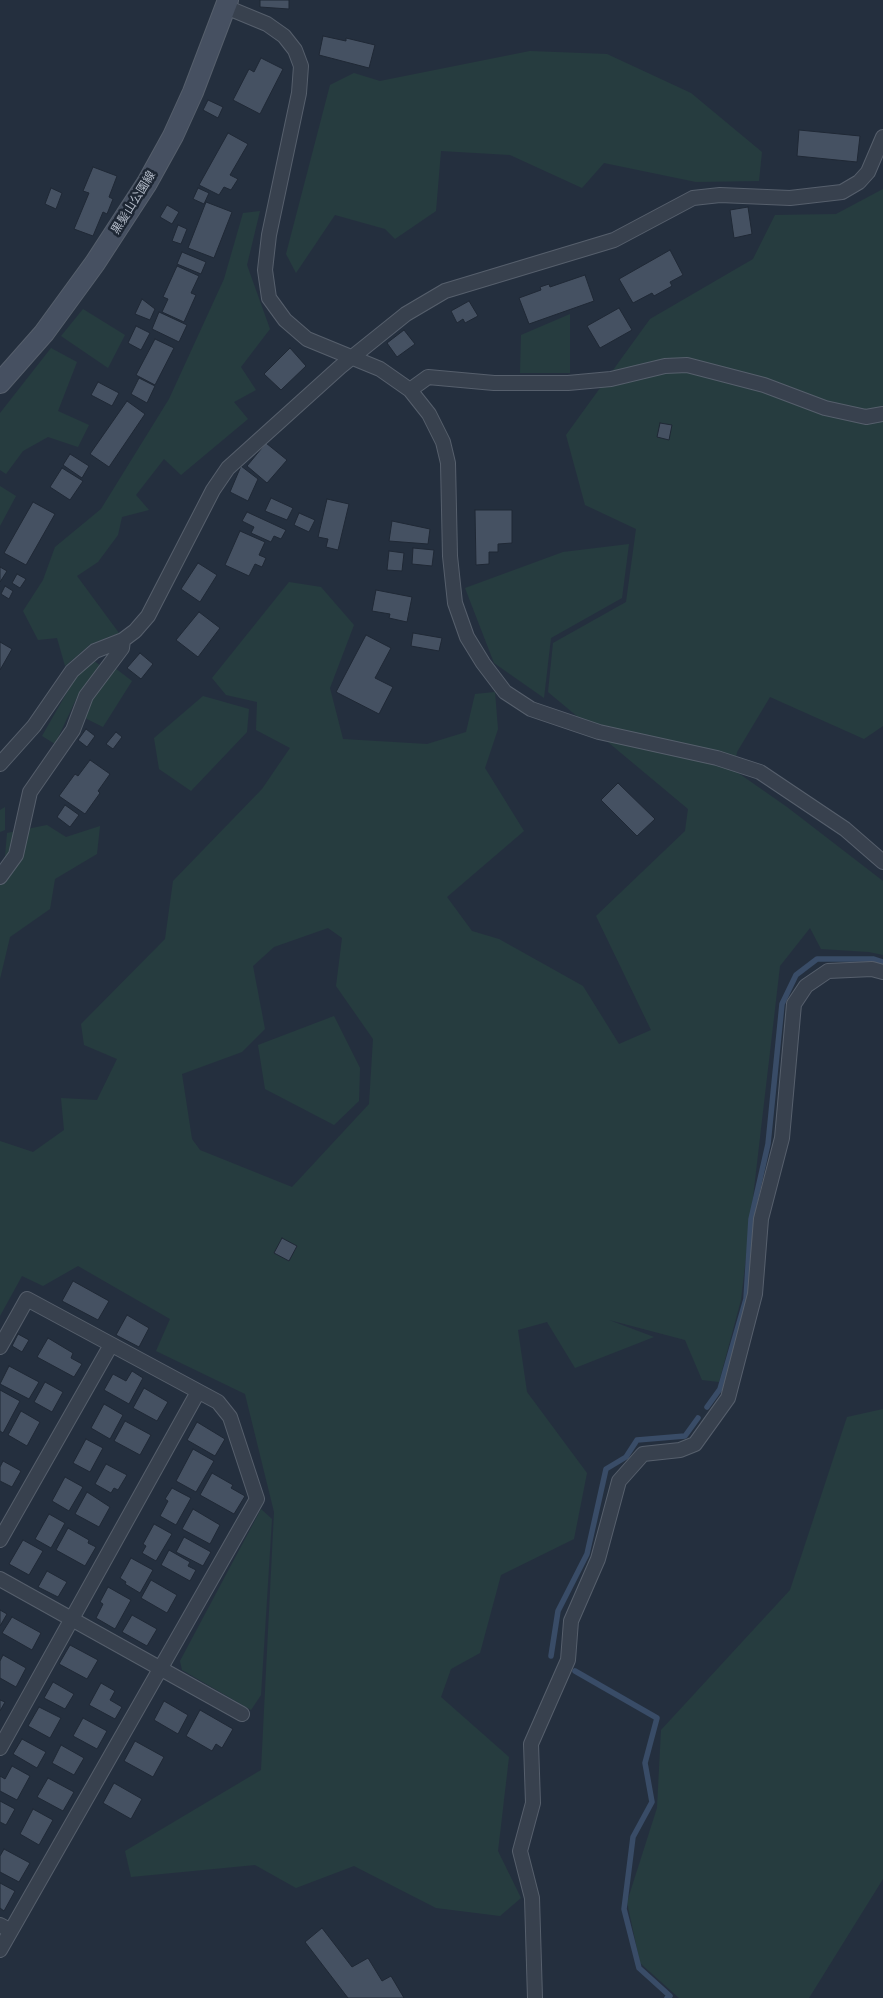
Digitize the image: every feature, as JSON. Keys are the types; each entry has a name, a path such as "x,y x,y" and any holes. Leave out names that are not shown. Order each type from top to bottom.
{"main road":[{"name":"黒髪山公園線","path":"0,383 44,332 95,263 147,183 173,136 189,101 227,4"}],"street":[{"path":"227,4 267,24 284,36 295,50 301,66 299,93 269,235 265,270 269,298 285,320 307,339 380,370 410,390 429,414 444,442 448,463 450,556 455,603 467,637 505,692 531,709 598,732 717,758 760,772 846,829 883,862"},
{"path":"0,764 34,726 72,672 95,651 123,640 135,631 148,616 213,490 228,468 352,358 406,314 445,291 614,240 693,198 720,195 790,198 842,192 859,182 868,172 883,137"},
{"path":"410,390 428,377 494,383 568,383 610,379 665,366 687,365 764,385 824,408 866,417 883,414"},
{"path":"0,877 16,855 30,792 73,730 86,696 122,648 123,640"},
{"path":"535,1998 532,1898 520,1851 534,1803 531,1744 568,1660 571,1620 598,1559 619,1481 643,1454 680,1450 694,1444 728,1398 755,1294 762,1219 782,1138 794,1004 806,986 828,971 872,969 883,972"},
{"path":"0,1347 27,1300 218,1402 230,1417 257,1499 161,1669 5,1928 0,1950"},
{"path":"0,1540 111,1345"},
{"path":"0,1748 198,1392"},
{"path":"0,1578 242,1714"}],"green space":[{"path":"530,51 607,54 691,93 762,152 759,181 696,182 604,163 582,188 510,155 441,151 436,211 395,239 385,229 335,215 296,273 286,254 330,85 354,73 380,81"},
{"path":"883,189 883,726 864,739 770,697 737,752 734,770 787,807 883,881 883,955 869,952 821,949 810,928 780,966 741,1300 719,1382 702,1380 685,1340 609,1320 654,1337 575,1368 547,1322 518,1330 527,1392 587,1473 574,1539 501,1575 480,1653 451,1669 441,1697 509,1757 498,1851 521,1898 500,1916 436,1908 354,1866 296,1888 255,1865 131,1877 125,1851 261,1770 274,1512 245,1394 156,1351 170,1319 78,1266 43,1286 22,1276 0,1316 0,1141 33,1152 64,1130 61,1098 97,1100 117,1059 84,1045 81,1024 165,939 173,881 262,789 290,748 256,730 257,702 226,695 212,678 289,582 321,587 354,625 330,688 343,739 427,744 466,732 475,694 495,692 498,729 485,768 524,831 447,897 472,931 499,939 583,986 619,1044 651,1030 596,916 685,831 688,809 548,692 553,643 626,602 636,529 585,505 566,435 650,319 753,259 775,215 836,214","holes":["328,928 342,938 336,986 373,1039 369,1104 292,1187 200,1150 192,1139 182,1074 242,1052 265,1029 253,966 274,947"]},
{"path":"260,211 247,265 270,329 241,367 256,390 234,402 248,419 181,475 164,459 136,495 149,510 122,517 118,535 98,562 77,576 119,633 91,644 65,666 57,638 38,640 23,611 43,580 55,547 101,509 169,399 224,279 243,213"},
{"path":"83,309 125,335 108,368 61,336"},
{"path":"570,314 570,373 520,373 521,335"},
{"path":"51,348 77,362 58,411 89,425 78,447 48,437 23,451 6,474 0,470 0,413"},
{"path":"0,486 16,496 0,526"},
{"path":"629,544 622,598 551,638 544,698 494,663 465,588 563,552"},
{"path":"93,660 102,667 79,693 55,744 42,736 78,673"},
{"path":"115,668 132,681 103,727 85,718 91,701"},
{"path":"203,696 249,709 247,732 191,791 159,769 154,738"},
{"path":"5,807 5,830 0,832 0,810"},
{"path":"47,825 66,837 100,826 97,854 55,879 50,909 10,937 0,979 0,885 3,880 7,833"},
{"path":"334,1016 360,1068 359,1101 334,1125 265,1089 258,1045"},
{"path":"883,1409 883,1879 809,1998 679,1998 640,1963 627,1902 657,1808 661,1730 790,1590 847,1417"},
{"path":"261,1509 272,1519 261,1695 251,1710 182,1670 180,1661"}],"building":[{"path":"260,0 289,0 289,9 260,7"},
{"path":"323,36 346,41 346,38 375,45 369,68 319,55"},
{"path":"261,58 283,69 260,114 233,100 249,69 254,72"},
{"path":"208,100 223,107 218,118 203,110"},
{"path":"799,130 860,136 857,162 797,156"},
{"path":"228,133 248,144 230,175 238,179 231,190 224,187 219,195 199,185"},
{"path":"93,167 117,176 109,197 113,199 107,214 103,212 93,236 74,229 89,193 83,191"},
{"path":"51,188 62,193 56,209 45,204"},
{"path":"198,188 209,193 204,204 193,199"},
{"path":"206,202 232,212 214,258 188,248"},
{"path":"167,205 179,212 172,224 160,217"},
{"path":"748,207 752,234 734,238 730,210"},
{"path":"178,225 187,229 181,244 172,241"},
{"path":"670,250 683,275 670,282 672,286 654,296 652,293 633,303 619,279"},
{"path":"182,252 206,262 201,274 177,264"},
{"path":"177,266 199,276 191,293 196,295 184,322 162,312 168,299 163,297"},
{"path":"585,275 594,301 529,324 519,298 541,290 540,287 549,284 550,287"},
{"path":"142,299 155,309 150,320 135,314"},
{"path":"469,301 478,316 465,323 463,319 457,323 451,311"},
{"path":"619,308 632,330 600,348 587,326"},
{"path":"159,312 187,325 179,342 152,329"},
{"path":"136,326 150,333 141,350 128,343"},
{"path":"404,330 415,344 397,357 387,343"},
{"path":"155,339 174,348 155,385 136,375"},
{"path":"290,348 306,366 281,390 264,374"},
{"path":"139,378 155,386 147,403 131,394"},
{"path":"98,382 119,393 112,406 91,395"},
{"path":"127,401 145,414 109,467 90,454"},
{"path":"660,423 672,425 669,440 657,437"},
{"path":"266,443 287,460 267,483 247,466"},
{"path":"70,454 89,466 82,478 63,465"},
{"path":"241,466 258,479 248,501 230,492"},
{"path":"62,468 83,481 70,500 50,487"},
{"path":"271,498 293,508 287,520 265,511"},
{"path":"327,499 349,504 338,550 326,547 328,539 318,537"},
{"path":"33,502 55,514 26,565 4,553"},
{"path":"475,510 512,510 512,543 498,544 498,552 489,552 489,564 476,565"},
{"path":"247,512 286,530 281,539 274,536 271,542 251,533 254,527 242,521"},
{"path":"299,513 315,520 309,532 294,525"},
{"path":"392,521 430,529 428,544 389,541"},
{"path":"240,531 265,542 259,555 266,558 262,567 255,564 249,576 225,565"},
{"path":"413,548 434,550 432,566 412,564"},
{"path":"389,551 404,553 402,571 387,570"},
{"path":"198,563 217,575 200,602 181,589"},
{"path":"0,567 7,571 0,582"},
{"path":"17,574 26,579 20,588 12,583"},
{"path":"5,586 13,591 9,599 1,594"},
{"path":"376,590 412,597 407,622 389,618 390,614 372,611"},
{"path":"199,612 220,628 198,657 176,640"},
{"path":"413,633 442,638 439,651 411,646"},
{"path":"366,635 391,648 375,678 393,687 379,714 336,692"},
{"path":"0,642 12,649 0,670"},
{"path":"140,653 153,664 141,679 127,668"},
{"path":"86,729 95,736 87,747 78,740"},
{"path":"116,732 122,737 113,749 106,744"},
{"path":"90,760 110,774 98,791 100,793 85,814 59,796 75,774 78,776"},
{"path":"618,783 655,819 637,836 601,800"},
{"path":"65,805 79,815 70,827 57,817"},
{"path":"282,1238 297,1246 289,1261 274,1253"},
{"path":"73,1281 109,1301 98,1320 62,1301"},
{"path":"127,1315 149,1328 139,1347 116,1335"},
{"path":"18,1334 29,1340 22,1352 12,1346"},
{"path":"48,1338 73,1353 71,1358 82,1364 74,1377 37,1357"},
{"path":"9,1366 39,1382 29,1399 0,1384"},
{"path":"132,1371 143,1378 129,1404 104,1390 113,1374 126,1381"},
{"path":"45,1382 63,1392 52,1412 34,1402"},
{"path":"144,1388 168,1402 157,1421 133,1408"},
{"path":"0,1390 20,1401 3,1433 0,1431"},
{"path":"104,1404 123,1415 110,1439 91,1428"},
{"path":"21,1411 40,1422 27,1446 8,1435"},
{"path":"125,1421 151,1435 140,1455 114,1441"},
{"path":"197,1422 225,1439 215,1456 187,1440"},
{"path":"86,1439 103,1448 90,1472 73,1463"},
{"path":"193,1449 214,1461 196,1492 176,1481"},
{"path":"3,1461 21,1471 12,1487 0,1481 0,1467"},
{"path":"106,1464 127,1475 118,1490 114,1488 111,1493 95,1484"},
{"path":"212,1473 233,1485 231,1488 245,1496 234,1514 200,1495"},
{"path":"65,1477 83,1487 69,1511 52,1501"},
{"path":"172,1488 191,1498 176,1525 160,1516 168,1501 165,1499"},
{"path":"87,1492 110,1507 99,1527 75,1514"},
{"path":"193,1509 220,1525 210,1544 182,1529"},
{"path":"49,1514 65,1523 51,1548 35,1539"},
{"path":"154,1524 172,1534 156,1561 142,1553 146,1546 143,1544"},
{"path":"68,1528 89,1540 88,1543 96,1547 85,1566 56,1550"},
{"path":"184,1537 211,1552 203,1566 176,1552"},
{"path":"23,1540 43,1551 29,1575 9,1564"},
{"path":"169,1550 190,1562 188,1566 196,1570 190,1581 161,1565"},
{"path":"131,1558 153,1570 140,1593 125,1584 126,1582 120,1578"},
{"path":"47,1571 67,1582 58,1597 38,1587"},
{"path":"151,1580 177,1595 167,1613 141,1598"},
{"path":"108,1587 131,1600 115,1629 96,1618 103,1604 100,1602"},
{"path":"0,1610 7,1614 0,1626"},
{"path":"132,1615 157,1629 147,1646 122,1632"},
{"path":"12,1617 41,1633 32,1650 2,1633"},
{"path":"70,1645 98,1660 87,1679 59,1664"},
{"path":"3,1655 26,1668 16,1687 0,1678 0,1661"},
{"path":"53,1682 74,1694 65,1709 44,1698"},
{"path":"101,1683 115,1691 110,1700 122,1707 115,1719 89,1705"},
{"path":"0,1700 5,1702 0,1711"},
{"path":"164,1701 188,1715 178,1734 154,1720"},
{"path":"39,1707 61,1718 50,1738 28,1726"},
{"path":"200,1710 233,1729 222,1748 216,1744 212,1751 186,1736"},
{"path":"83,1718 107,1731 97,1749 73,1736"},
{"path":"22,1739 46,1752 37,1768 13,1754"},
{"path":"135,1741 164,1757 153,1777 124,1761"},
{"path":"61,1745 84,1758 74,1775 52,1763"},
{"path":"12,1766 30,1776 17,1800 0,1791 0,1776 5,1779"},
{"path":"48,1778 74,1792 63,1811 37,1797"},
{"path":"114,1783 142,1799 131,1819 103,1803"},
{"path":"0,1801 15,1809 6,1825 0,1822"},
{"path":"33,1809 53,1820 39,1845 20,1834"},
{"path":"4,1849 30,1863 19,1882 0,1872 0,1856"},
{"path":"0,1883 15,1891 4,1911 0,1908"},
{"path":"322,1928 352,1967 368,1958 382,1981 391,1976 404,1998 348,1998 305,1942"}],"waterway":[{"path":"707,1407 720,1389 746,1299 751,1219 768,1144 782,1004 796,975 817,959 873,959 883,962"},
{"path":"551,1656 558,1611 587,1554 606,1469 626,1457 637,1440 685,1436 698,1418"},
{"path":"575,1671 657,1718 645,1763 652,1802 633,1837 624,1909 639,1968 670,1996 667,1998"}]}
